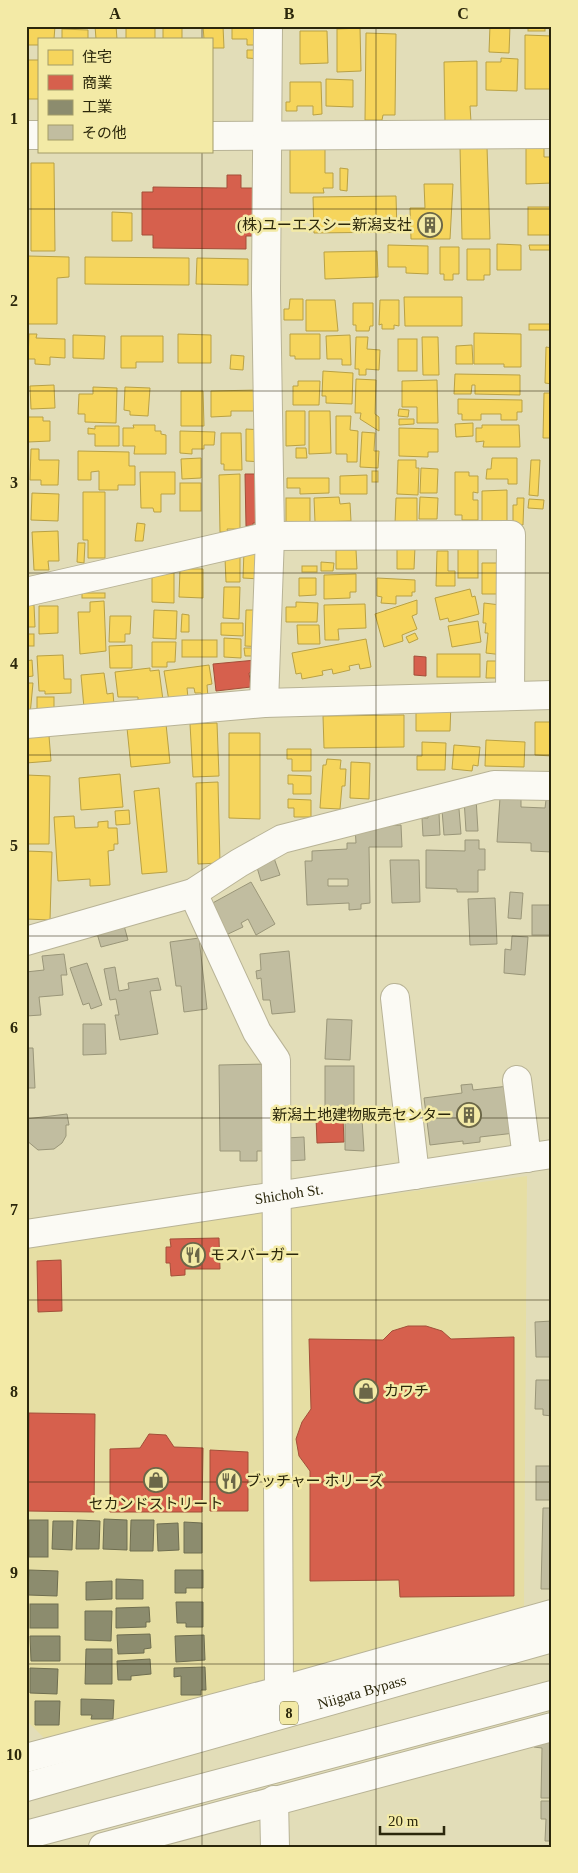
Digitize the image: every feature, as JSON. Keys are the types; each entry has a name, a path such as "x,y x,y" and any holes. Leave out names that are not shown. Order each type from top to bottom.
{"main road":[{"path":"264,703 270,536 266,290 268,26"},
{"path":"212,136 552,134"},
{"path":"26,592 270,536 511,534 510,695"},
{"path":"26,724 264,703 552,695"},
{"path":"26,941 192,893 239,863 282,839 494,785 552,786"},
{"path":"192,893 257,1032 276,1060 279,1691"},
{"path":"395,998 415,1175"},
{"path":"517,1080 539,1156"},
{"name":"Shichoh St.","path":"26,1234 539,1156"},
{"path":"26,1758 279,1691 552,1614"},
{"name":"Niigata Bypass","path":"26,1787 552,1638"},
{"path":"26,1835 552,1695"},
{"path":"103,1847 552,1727"},
{"path":"274,1800 275,1847"}],"shaded area":[{"path":"527,1176 524,1609 210,1696 44,1738 26,1720 26,1249 189,1221"}],"building: 住宅":[{"path":"26,26 55,26 54,38 38,38 38,45 26,45"},
{"path":"95,26 116,26 117,38 96,38"},
{"path":"126,26 155,26 155,38 126,38"},
{"path":"163,26 182,26 182,38 163,38"},
{"path":"203,26 223,26 224,48 212,48 212,38 204,38"},
{"path":"232,26 258,26 258,45 247,45 247,39 232,39"},
{"path":"399,26 440,26 439,28"},
{"path":"490,26 510,26 509,53 489,52"},
{"path":"528,26 545,26 545,31 528,31"},
{"path":"360,28 361,71 337,72 337,29"},
{"path":"62,29 88,30 88,38 62,38"},
{"path":"300,31 327,31 328,63 300,64"},
{"path":"366,33 396,34 395,115 383,115 382,120 365,120"},
{"path":"525,35 552,36 552,89 525,89"},
{"path":"247,50 261,50 260,59 247,58"},
{"path":"501,58 518,59 517,91 486,90 486,62 501,62"},
{"path":"27,60 38,60 38,99 27,99"},
{"path":"477,61 477,106 470,106 471,122 445,122 444,62"},
{"path":"326,79 353,80 353,107 326,106"},
{"path":"290,82 321,82 322,114 313,115 313,106 297,106 297,111 286,111 286,102 290,102"},
{"path":"526,146 544,146 544,157 552,157 552,183 526,184"},
{"path":"460,147 487,147 490,239 462,239"},
{"path":"290,149 325,149 325,173 333,173 333,188 323,188 324,193 290,193"},
{"path":"31,163 54,163 55,251 31,251"},
{"path":"340,168 348,169 347,191 340,190"},
{"name":"(株)ユーエスシー新潟支社","path":"424,184 453,184 450,239 411,239 410,208 425,208"},
{"path":"396,196 397,232 314,233 313,197"},
{"path":"528,207 552,207 552,235 528,235"},
{"path":"112,212 132,213 132,241 112,241"},
{"path":"497,244 521,245 521,270 497,270"},
{"path":"388,245 428,246 428,274 406,273 406,267 388,267"},
{"path":"529,245 552,245 552,250 530,250"},
{"path":"440,247 459,247 459,274 453,274 453,280 444,280 444,274 440,274"},
{"path":"467,249 490,249 490,275 484,275 484,280 467,280"},
{"path":"377,251 378,277 325,279 324,252"},
{"path":"28,256 69,257 69,277 57,278 57,324 28,324"},
{"path":"85,257 189,258 189,285 85,284"},
{"path":"197,258 248,259 248,285 196,284"},
{"path":"404,297 462,297 462,326 405,326"},
{"path":"290,299 303,299 303,320 284,320 284,309 289,309"},
{"path":"306,300 335,300 338,331 306,331"},
{"path":"380,300 399,300 399,326 394,325 394,329 382,329 382,324 379,325"},
{"path":"353,303 373,303 373,326 370,326 369,331 356,331 356,325 353,325"},
{"path":"529,324 552,324 552,330 529,330"},
{"path":"474,333 521,334 521,367 504,367 504,364 474,364"},
{"path":"29,334 37,334 36,338 65,339 65,358 50,357 50,365 35,364 35,359 28,359"},
{"path":"178,334 211,335 211,363 178,363"},
{"path":"290,334 320,334 320,359 295,359 295,356 290,356"},
{"path":"73,335 105,336 104,359 73,358"},
{"path":"350,335 351,365 342,365 342,359 327,359 326,336"},
{"path":"121,336 163,336 163,362 136,362 136,368 121,368"},
{"path":"356,337 368,337 367,349 380,350 379,370 366,369 366,375 359,375 359,369 355,369"},
{"path":"422,337 438,337 439,375 423,375"},
{"path":"398,339 417,339 417,371 398,371"},
{"path":"472,345 473,364 456,364 456,346"},
{"path":"546,347 552,348 552,384 545,383"},
{"path":"231,355 244,356 243,370 230,369"},
{"path":"323,371 353,373 352,404 326,403 326,396 322,396"},
{"path":"455,374 520,375 520,395 475,394 475,385 472,385 471,394 454,394"},
{"path":"356,379 376,380 375,414 379,417 379,431 360,419 361,413 355,413"},
{"path":"437,380 438,423 417,423 417,407 402,407 402,381"},
{"path":"298,381 320,381 319,405 293,405 293,386 298,386"},
{"path":"54,385 55,408 31,409 30,386"},
{"path":"93,387 117,388 116,423 85,422 85,414 78,414 79,394 93,394"},
{"path":"125,387 150,388 148,416 130,415 130,411 124,410"},
{"path":"259,390 260,411 231,411 231,416 211,417 211,391"},
{"path":"181,391 203,391 204,426 181,426"},
{"path":"544,393 552,393 552,438 543,438"},
{"path":"458,399 522,400 522,412 517,412 517,420 501,420 501,414 481,414 481,420 462,420 462,414 458,414"},
{"path":"399,409 409,410 408,417 398,416"},
{"path":"286,411 305,411 305,445 286,446"},
{"path":"309,411 330,411 331,453 309,454"},
{"path":"336,416 351,416 350,430 358,431 357,462 347,462 347,454 336,454"},
{"path":"28,417 43,417 43,421 50,421 50,441 28,442"},
{"path":"399,419 414,419 414,424 399,425"},
{"path":"473,423 473,436 456,437 455,424"},
{"path":"133,425 155,425 155,431 161,431 161,434 166,435 166,454 134,454 135,446 123,446 123,428 134,428"},
{"path":"482,425 519,425 520,447 483,447 484,441 476,442 476,428 482,428"},
{"path":"95,426 119,426 119,446 95,446 95,434 88,434 88,428 95,429"},
{"path":"399,428 438,429 438,452 428,452 428,457 399,456"},
{"path":"246,429 264,430 263,462 246,461"},
{"path":"180,431 215,432 214,445 204,445 204,449 192,449 192,454 180,453"},
{"path":"362,432 375,433 374,451 379,451 378,468 360,467"},
{"path":"221,433 241,433 242,470 224,470 224,464 221,464"},
{"path":"296,448 306,448 307,458 296,458"},
{"path":"31,449 39,449 39,460 59,460 58,485 41,485 41,480 30,480"},
{"path":"78,451 129,452 129,466 135,466 135,485 118,485 118,490 99,490 99,471 91,472 91,480 78,480"},
{"path":"201,458 201,478 182,479 181,459"},
{"path":"492,458 517,458 517,484 508,484 508,479 486,479 487,469 491,469"},
{"path":"398,460 416,460 416,468 419,468 418,495 397,494"},
{"path":"531,460 540,460 538,496 529,495"},
{"path":"421,468 438,469 437,493 420,493"},
{"path":"372,471 378,471 378,482 372,482"},
{"path":"140,472 175,472 175,494 161,494 161,512 154,512 153,508 141,508"},
{"path":"455,472 469,472 469,476 478,476 478,493 473,492 473,500 478,500 478,520 462,520 462,515 455,515"},
{"path":"240,474 240,529 227,529 228,532 220,532 219,475"},
{"path":"367,475 367,494 340,494 340,476"},
{"path":"287,478 329,478 329,493 300,494 300,488 287,488"},
{"path":"180,483 201,483 201,511 180,511"},
{"path":"507,490 507,522 482,522 482,491"},
{"path":"83,492 105,492 105,558 88,558 88,540 83,540"},
{"path":"32,493 59,494 58,521 31,520"},
{"path":"339,497 340,504 350,503 351,521 315,522 314,498"},
{"path":"420,497 438,498 437,519 419,519"},
{"path":"286,498 310,498 310,523 286,523"},
{"path":"396,498 417,498 417,525 395,524"},
{"path":"517,498 524,498 523,525 513,524 513,505 517,505"},
{"path":"529,499 544,500 543,509 528,508"},
{"path":"137,523 145,524 143,541 135,541"},
{"path":"58,531 59,561 48,561 49,570 34,570 32,532"},
{"path":"78,543 85,543 84,563 77,562"},
{"path":"458,545 478,545 478,578 458,578"},
{"path":"397,547 415,547 414,569 397,569"},
{"path":"336,550 356,550 357,569 336,569"},
{"path":"244,551 261,552 260,579 243,578"},
{"path":"437,551 448,551 448,571 455,571 455,586 436,586"},
{"path":"240,557 240,582 226,582 225,558"},
{"path":"321,562 334,563 333,571 321,571"},
{"path":"482,563 508,563 507,594 482,594"},
{"path":"302,566 317,566 317,572 302,572"},
{"path":"180,569 203,569 203,598 179,597"},
{"path":"159,573 174,573 174,603 152,602 152,576"},
{"path":"356,574 356,592 350,592 350,598 324,599 324,575"},
{"path":"299,578 316,578 316,595 299,596"},
{"path":"377,578 415,580 415,592 412,592 412,596 396,596 396,604 381,603 382,597 377,596"},
{"path":"224,587 240,587 239,619 223,618"},
{"path":"470,589 472,597 475,596 479,614 449,622 448,618 440,620 435,598"},
{"path":"82,593 105,593 105,598 82,598"},
{"path":"417,600 417,614 412,616 417,629 402,635 403,641 384,647 375,614"},
{"path":"104,601 106,651 80,654 78,612 90,612 90,602"},
{"path":"296,602 318,603 317,622 286,622 286,607 296,607"},
{"path":"484,603 500,605 503,655 486,653 488,633 485,633 486,623 483,623"},
{"path":"365,604 366,628 338,629 339,640 325,640 324,605"},
{"path":"26,605 34,605 35,627 26,627"},
{"path":"39,606 58,606 58,633 39,634"},
{"path":"154,610 177,611 176,639 153,638"},
{"path":"246,610 265,610 265,647 245,646"},
{"path":"182,614 189,615 189,632 181,632"},
{"path":"110,616 131,616 130,634 125,634 125,642 109,642"},
{"path":"478,621 481,642 452,647 448,626"},
{"path":"221,623 243,623 243,636 221,635"},
{"path":"297,625 319,625 320,644 298,644"},
{"path":"415,633 418,639 409,643 406,637"},
{"path":"26,634 34,634 34,646 26,646"},
{"path":"224,638 241,639 241,658 224,657"},
{"path":"366,639 371,667 360,669 359,664 349,666 350,670 333,674 332,669 322,671 323,675 302,679 301,673 296,674 292,653"},
{"path":"182,640 217,640 217,657 182,657"},
{"path":"152,642 176,642 175,662 167,662 167,667 152,667"},
{"path":"132,645 132,668 110,668 109,646"},
{"path":"244,648 252,648 252,656 245,656"},
{"path":"437,654 480,654 480,677 437,677"},
{"path":"63,655 64,679 71,679 71,693 45,694 45,691 39,691 37,656"},
{"path":"32,660 33,676 26,677 26,661"},
{"path":"487,661 497,661 497,678 486,678"},
{"path":"209,665 212,684 207,685 208,697 202,698 201,693 195,693 194,688 187,688 188,698 169,701 164,671"},
{"path":"150,668 150,671 159,670 163,700 152,702 152,699 138,700 138,697 118,697 115,672"},
{"path":"104,673 107,694 113,693 114,705 84,708 81,675"},
{"path":"26,683 33,683 30,715 26,715"},
{"path":"37,697 54,697 54,714 37,714"},
{"path":"416,703 451,703 450,731 416,731"},
{"path":"404,715 404,747 324,748 323,716"},
{"path":"535,722 552,722 552,756 535,755"},
{"path":"217,723 219,776 193,777 190,724"},
{"path":"166,724 170,763 131,767 127,728"},
{"path":"229,733 260,733 260,819 229,818"},
{"path":"49,736 51,761 26,763 26,738"},
{"path":"486,740 525,742 524,767 485,766"},
{"path":"422,742 446,743 445,770 417,770 417,756 422,756"},
{"path":"454,745 480,747 478,766 473,765 472,771 452,769"},
{"path":"287,749 311,749 311,771 292,771 292,759 287,759"},
{"path":"327,759 341,760 340,769 346,769 345,786 342,786 340,809 320,808 323,765 326,765"},
{"path":"351,762 370,763 369,799 350,798"},
{"path":"120,774 123,807 81,810 79,778"},
{"path":"26,775 50,776 49,844 26,844"},
{"path":"288,775 311,776 311,794 293,794 293,784 288,784"},
{"path":"218,782 220,863 198,864 196,783"},
{"path":"159,788 167,872 142,874 134,791"},
{"path":"288,799 311,800 311,817 294,817 294,808 288,808"},
{"path":"129,810 130,824 116,825 115,811"},
{"path":"74,816 75,828 98,827 98,822 108,821 108,828 117,828 118,844 114,844 114,850 108,851 110,885 90,886 90,879 58,881 54,817"},
{"path":"26,851 52,852 50,920 26,919"}],"building: 商業":[{"path":"227,175 241,175 241,188 254,188 253,236 246,236 246,249 153,248 153,235 142,235 142,192 153,192 153,187 227,188"},
{"path":"245,474 265,474 266,523 253,523 253,526 246,526"},
{"path":"414,656 426,657 426,676 414,675"},
{"path":"256,660 257,672 249,673 251,687 216,691 213,664"},
{"path":"343,1117 344,1142 317,1143 316,1118"},
{"name":"モスバーガー","path":"219,1238 220,1269 185,1269 185,1275 171,1276 170,1263 166,1263 166,1247 171,1247 170,1239"},
{"path":"61,1260 62,1311 38,1312 37,1261"},
{"path":"408,1326 426,1326 442,1331 451,1339 514,1337 514,1596 400,1597 399,1580 310,1581 310,1471 299,1456 296,1439 302,1422 311,1409 309,1339 383,1340 392,1331"},
{"path":"29,1413 95,1414 94,1512 28,1511"},
{"name":"セカンドストリート","path":"149,1434 166,1435 174,1447 203,1448 202,1512 110,1512 110,1449 140,1448"},
{"name":"ブッチャー ホリーズ","path":"210,1450 248,1452 248,1511 210,1511"}],"building: 工業":[{"path":"104,1519 127,1520 127,1550 103,1549"},
{"path":"29,1520 48,1520 48,1557 29,1557"},
{"path":"77,1520 100,1521 99,1549 76,1549"},
{"path":"131,1520 154,1520 153,1551 130,1551"},
{"path":"53,1521 73,1521 72,1550 52,1549"},
{"path":"184,1522 202,1523 202,1553 184,1553"},
{"path":"178,1523 179,1550 158,1551 157,1524"},
{"path":"29,1570 58,1571 57,1596 28,1595"},
{"path":"175,1570 203,1570 203,1588 186,1588 186,1593 175,1593"},
{"path":"116,1579 143,1580 143,1599 116,1599"},
{"path":"112,1581 112,1599 86,1600 86,1582"},
{"path":"176,1602 203,1602 203,1627 186,1627 186,1623 177,1623"},
{"path":"30,1604 58,1604 58,1628 30,1628"},
{"path":"149,1607 150,1622 146,1622 146,1627 116,1628 116,1608"},
{"path":"85,1611 112,1611 111,1641 85,1640"},
{"path":"150,1634 151,1648 144,1649 144,1653 118,1654 117,1635"},
{"path":"204,1635 205,1660 176,1662 175,1636"},
{"path":"30,1636 60,1636 60,1661 31,1661"},
{"path":"86,1649 112,1649 112,1684 85,1684"},
{"path":"150,1659 151,1674 131,1676 131,1680 118,1680 117,1661"},
{"path":"205,1667 206,1690 201,1690 201,1695 181,1695 181,1676 174,1677 174,1668"},
{"path":"30,1668 58,1669 57,1694 30,1693"},
{"path":"81,1699 114,1700 113,1719 91,1719 92,1715 81,1715"},
{"path":"35,1701 60,1701 59,1725 35,1725"}],"building: その他":[{"path":"476,798 478,831 466,831 464,799"},
{"path":"500,798 521,799 521,807 545,808 546,800 552,800 552,852 531,851 531,843 497,842"},
{"path":"459,809 461,834 444,835 442,810"},
{"path":"439,813 440,835 423,836 422,818 428,818 428,814"},
{"path":"401,825 402,847 369,847 370,903 361,904 361,909 349,910 349,903 307,905 305,861 312,861 312,851 347,849 347,843 356,843 355,827","holes":["328,879 348,879 348,886 328,886"]},
{"path":"465,840 479,840 479,849 485,849 485,870 478,870 478,892 457,892 457,889 426,888 426,850 465,851"},
{"path":"274,858 280,875 261,881 256,864"},
{"path":"390,860 419,860 420,902 392,903"},
{"path":"251,882 275,924 256,935 248,919 241,923 243,927 226,935 209,905"},
{"path":"510,892 523,893 521,919 508,918"},
{"path":"495,898 497,944 470,945 468,899"},
{"path":"532,905 552,905 552,935 532,935"},
{"path":"123,922 128,940 101,947 96,930"},
{"path":"512,936 528,937 525,975 504,973 505,949 511,950"},
{"path":"199,938 207,1009 184,1012 181,986 176,986 170,942"},
{"path":"289,951 295,1012 272,1014 270,1000 263,1000 261,978 257,979 256,971 261,970 260,954"},
{"path":"64,954 67,975 61,975 63,995 39,997 41,1015 26,1016 26,972 44,970 42,956"},
{"path":"87,963 102,1005 91,1009 89,1003 83,1005 70,968"},
{"path":"115,967 119,991 129,989 128,983 158,978 161,990 150,991 158,1034 120,1040 115,1015 119,1015 116,999 110,1000 104,969"},
{"path":"327,1019 352,1020 350,1060 325,1059"},
{"path":"83,1024 105,1024 106,1054 83,1055"},
{"path":"26,1048 33,1048 35,1088 26,1088"},
{"path":"266,1064 268,1151 257,1151 257,1161 240,1161 240,1151 220,1151 219,1065"},
{"path":"325,1066 354,1066 354,1109 325,1109"},
{"name":"新潟土地建物販売センター","path":"472,1084 473,1090 509,1086 515,1133 480,1137 480,1142 463,1144 463,1141 430,1145 424,1098 462,1093 461,1085"},
{"path":"67,1114 69,1125 66,1125 66,1136 62,1143 54,1149 38,1150 26,1140 26,1119"},
{"path":"345,1119 362,1119 364,1151 345,1150"},
{"path":"304,1137 305,1160 287,1161 286,1138"},
{"path":"552,1321 552,1357 536,1357 535,1322"},
{"path":"536,1380 552,1380 552,1416 543,1415 543,1409 535,1409"},
{"path":"536,1466 552,1466 552,1500 536,1500"},
{"path":"543,1508 552,1508 552,1589 541,1589"},
{"path":"552,1738 552,1798 541,1798 542,1748 534,1747 535,1742"},
{"path":"541,1801 552,1801 552,1841 545,1841 546,1819 541,1819"}],"place":[{"name":"(株)ユーエスシー新潟支社","path":"430,225"},
{"name":"新潟土地建物販売センター","path":"469,1115"},
{"name":"モスバーガー","path":"193,1255"},
{"name":"カワチ","path":"366,1391"},
{"name":"セカンドストリート","path":"156,1480"},
{"name":"ブッチャー ホリーズ","path":"229,1481"}]}
